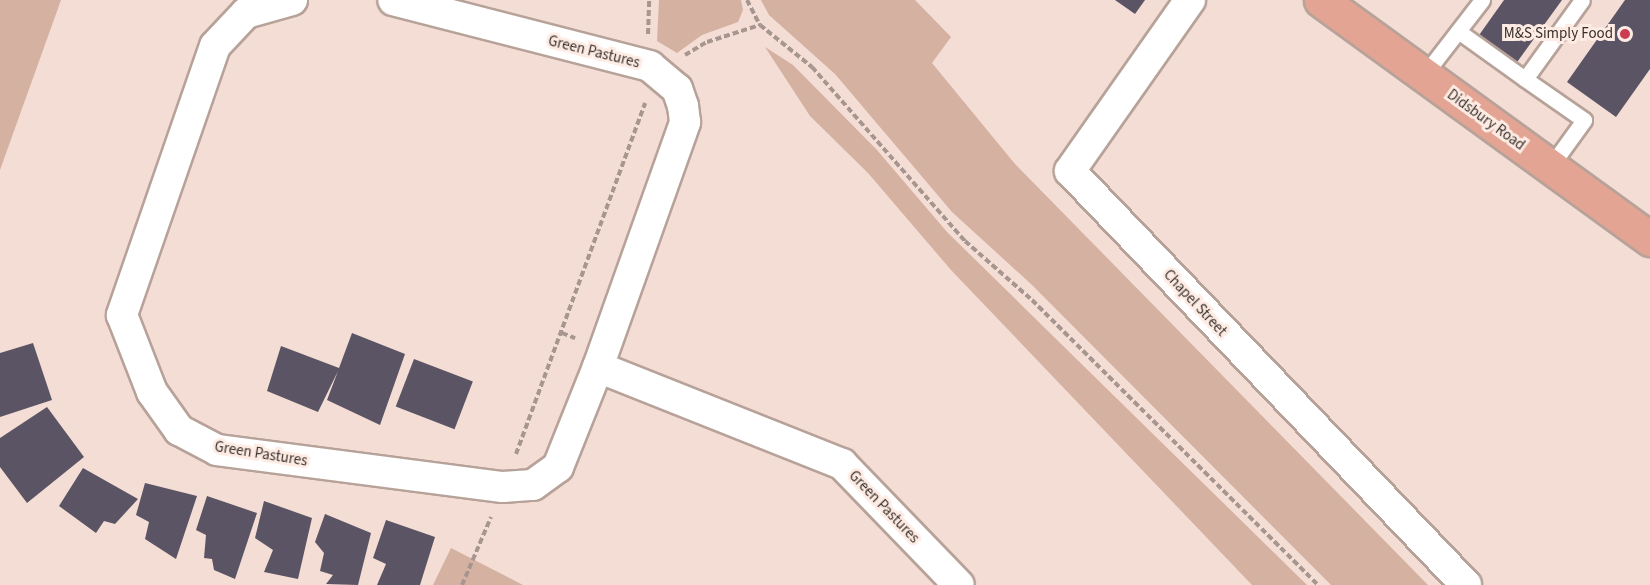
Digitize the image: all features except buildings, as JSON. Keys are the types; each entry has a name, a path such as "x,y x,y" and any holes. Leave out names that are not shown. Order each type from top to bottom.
{"main road":[{"name":"Didsbury Road","path":"1321,0 1650,239"}],"street":[{"name":"Green Pastures","path":"292,0 246,13 215,46 122,315 152,392 179,430 217,450 503,487 533,485 558,467 598,367 685,123 677,89 650,66 393,0"},
{"name":"Chapel Street","path":"1190,0 1070,171 1466,585"},
{"name":"Green Pastures","path":"598,367 842,464 959,585"}],"lane":[{"path":"1424,75 1482,0"},
{"path":"1525,79 1582,0"},
{"path":"1458,31 1584,120 1550,167"}],"path":[{"path":"747,0 760,25 812,67 965,241 1032,300 1318,585"},
{"path":"462,585 503,487 649,91 650,66 684,56 706,42 760,25"}],"shaded area":[{"path":"0,0 61,0 0,170"},
{"path":"659,0 741,0 743,10 738,22 702,35 677,53 657,41"},
{"path":"761,0 915,0 951,37 932,63 1015,164 1428,585 1331,585 1031,284 952,212 835,74 769,15"},
{"path":"765,47 793,65 877,150 947,232 1307,585 1252,585 951,270 868,173 810,116"},
{"path":"451,548 523,585 433,585"}],"place":[{"name":"M&S Simply Food","path":"1625,34"}]}
